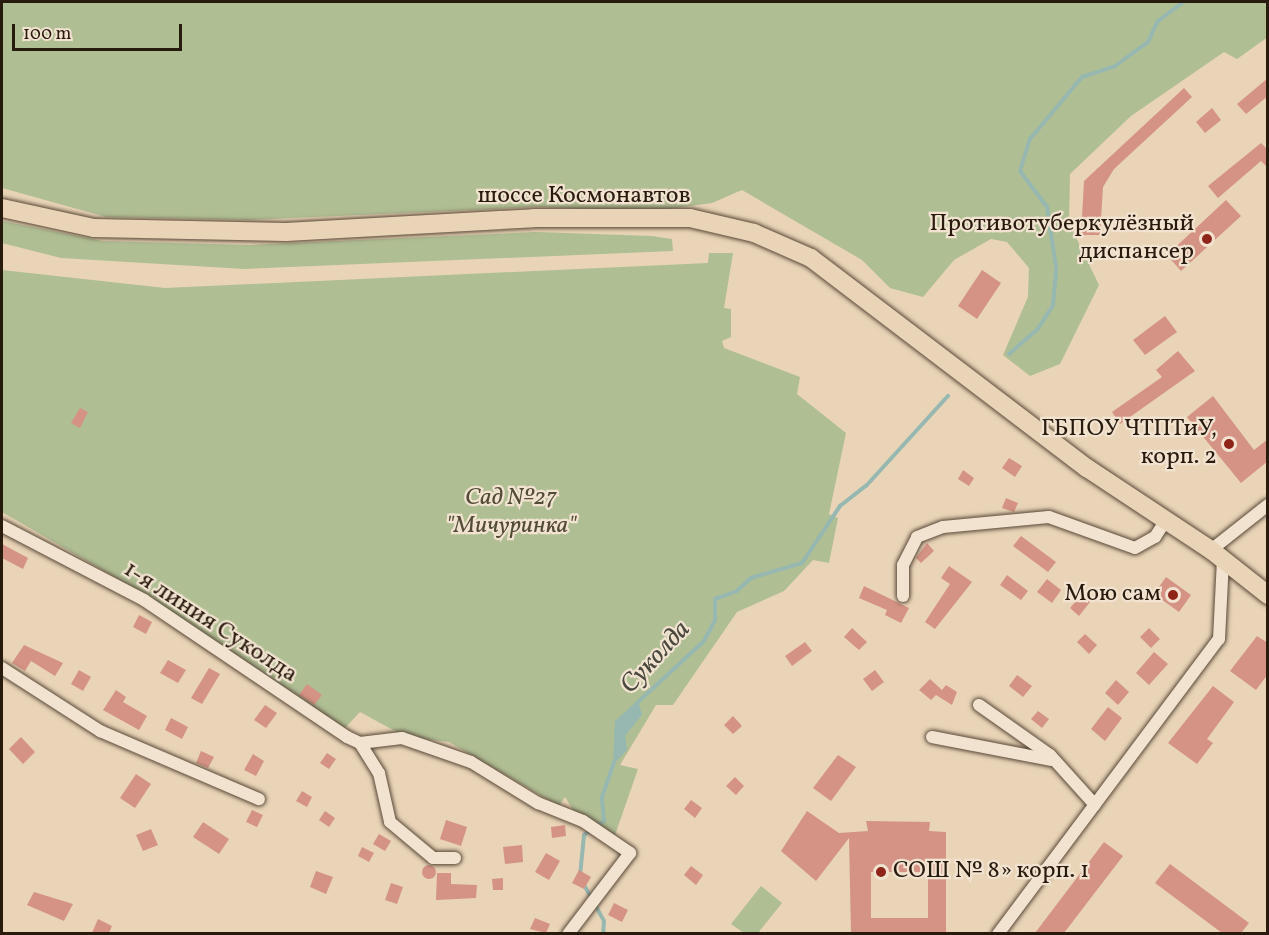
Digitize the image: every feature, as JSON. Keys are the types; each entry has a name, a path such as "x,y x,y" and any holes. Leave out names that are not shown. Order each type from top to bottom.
{"main road":[{"name":"шоссе Космонавтов","path":"2,208 94,228 286,232 534,218 690,218 754,233 811,258 1087,468 1217,556 1268,596"}],"street":[{"path":"998,933 1219,639 1217,556 1268,505"},
{"path":"903,596 903,565 917,537 943,526 1049,517 1135,548 1155,537 1166,520"},
{"name":"1-я линия Суколда","path":"2,526 144,600 360,743 379,773 390,822 433,858 455,858"},
{"path":"2,668 100,730 258,799"},
{"path":"979,705 1056,760 1069,772 1075,789 1095,805"},
{"path":"932,736 1056,760"},
{"path":"360,743 402,738 471,762 538,803 583,821 630,853 568,933"}],"green space":[{"path":"2,2 1267,2 1268,37 1237,59 1224,52 1131,116 1070,174 1069,223 1099,285 1060,364 1030,376 1003,355 1028,297 1029,268 1007,242 991,239 954,260 923,297 890,288 862,260 742,190 712,203 654,211 536,207 250,220 106,217 2,188"},
{"path":"2,221 103,241 250,245 536,232 652,236 672,239 673,251 244,269 61,258 2,243"},
{"name":"Сад №27 \"Мичуринка\"","path":"709,253 733,253 724,308 731,309 731,337 722,341 724,348 800,377 797,394 846,433 829,514 838,518 829,563 813,560 784,591 737,612 673,705 656,705 620,765 638,769 615,835 573,810 565,797 559,806 449,742 406,737 360,712 344,729 144,594 2,512 2,270 165,288 708,263"},
{"path":"761,886 782,903 758,933 744,933 731,924"}],"water":[{"path":"638,700 642,715 625,736 627,750 613,765 615,721"}],"building":[{"path":"1268,78 1268,96 1246,114 1237,104"},
{"path":"1184,88 1192,97 1114,169 1103,187 1100,235 1081,235 1084,181"},
{"path":"1212,108 1221,120 1205,133 1196,122"},
{"path":"1261,143 1268,150 1268,168 1261,161 1218,198 1208,186"},
{"path":"1226,200 1241,216 1181,271 1167,255"},
{"path":"982,270 1001,283 977,319 958,306"},
{"path":"1165,316 1177,332 1145,355 1133,340"},
{"path":"1178,351 1195,371 1120,424 1112,412 1162,377 1156,370"},
{"name":"ГБПОУ ЧТПТиУ, корп. 2","path":"1213,396 1254,450 1268,439 1268,461 1241,483 1187,417"},
{"path":"80,408 88,412 80,428 71,423"},
{"path":"1009,458 1022,466 1015,477 1002,468"},
{"path":"963,470 974,478 969,486 958,479"},
{"path":"1006,498 1018,503 1014,512 1002,508"},
{"path":"1021,536 1056,562 1048,572 1013,546"},
{"path":"927,543 934,551 921,563 916,558"},
{"path":"2,544 28,558 23,569 2,558"},
{"path":"949,566 972,582 935,629 925,622 950,584 941,578"},
{"path":"1007,575 1028,591 1021,600 1000,585"},
{"name":"Мою сам","path":"1166,577 1191,595 1179,612 1154,594"},
{"path":"1047,579 1061,590 1052,603 1037,592"},
{"path":"864,586 909,608 901,623 885,615 887,610 859,598"},
{"path":"1081,595 1090,602 1079,616 1070,608"},
{"path":"139,615 152,622 146,634 133,627"},
{"path":"852,628 867,642 859,650 844,637"},
{"path":"1149,628 1160,639 1151,648 1140,637"},
{"path":"1085,634 1097,645 1089,654 1077,642"},
{"path":"1257,636 1268,643 1268,674 1256,690 1230,671"},
{"path":"805,642 812,651 792,666 785,656"},
{"path":"24,645 63,663 55,676 31,661 25,671 12,663"},
{"path":"1154,652 1168,664 1149,685 1136,673"},
{"path":"168,660 186,670 178,683 160,673"},
{"path":"209,668 220,674 202,704 191,698"},
{"path":"79,670 91,677 83,691 71,684"},
{"path":"875,670 884,682 872,691 863,679"},
{"path":"1017,675 1032,686 1023,697 1009,686"},
{"path":"930,679 942,690 946,685 957,692 952,705 936,695 931,700 919,690"},
{"path":"1116,680 1129,692 1118,705 1105,693"},
{"path":"307,684 322,695 314,705 299,695"},
{"path":"1213,686 1234,702 1207,739 1213,743 1197,764 1168,743"},
{"path":"116,690 126,697 123,702 147,716 139,730 103,710"},
{"path":"265,705 277,713 266,728 254,720"},
{"path":"1108,707 1122,718 1105,741 1091,729"},
{"path":"1038,711 1049,719 1042,728 1031,719"},
{"path":"733,716 742,726 733,734 724,725"},
{"path":"171,718 188,727 182,739 165,730"},
{"path":"21,737 35,752 23,764 9,749"},
{"path":"201,751 214,757 208,768 196,763"},
{"path":"327,753 336,759 329,769 320,763"},
{"path":"253,754 264,761 256,776 244,770"},
{"path":"838,755 856,767 831,801 813,788"},
{"path":"136,774 151,784 135,808 120,798"},
{"path":"735,777 744,786 736,795 726,786"},
{"path":"302,791 312,797 307,807 296,801"},
{"path":"691,800 702,808 695,818 684,809"},
{"path":"252,810 263,815 257,827 246,822"},
{"path":"325,811 335,818 329,827 319,820"},
{"path":"807,811 839,833 868,831 866,821 930,822 929,831 946,832 946,933 851,933 849,838 816,881 781,851","holes":["871,872 928,872 928,918 871,918"]},
{"path":"446,820 467,827 461,846 440,839"},
{"path":"203,822 229,839 219,854 193,837"},
{"path":"565,825 566,836 552,838 551,827"},
{"path":"151,829 158,845 143,851 136,835"},
{"path":"379,834 391,841 385,851 373,844"},
{"path":"1104,842 1123,856 1064,933 1035,933"},
{"path":"522,845 523,862 505,864 503,847"},
{"path":"362,847 374,853 369,862 358,856"},
{"path":"546,853 560,861 549,880 535,872"},
{"path":"1170,864 1249,923 1241,933 1222,933 1155,883"},
{"path":"426,865 432,865 436,872 432,879 426,879 422,875 422,869"},
{"path":"691,866 703,875 696,885 684,875"},
{"path":"579,870 591,877 584,889 572,883"},
{"path":"316,871 333,877 326,894 310,887"},
{"path":"437,873 451,873 451,884 477,885 476,898 436,900"},
{"path":"503,878 503,890 493,890 492,879"},
{"path":"391,883 403,887 397,904 385,900"},
{"path":"34,892 73,904 64,921 27,905"},
{"path":"614,903 628,910 622,922 608,915"},
{"path":"535,918 550,924 546,933 530,929"},
{"path":"98,919 112,926 109,933 92,933"}],"waterway":[{"name":"Суколда","path":"1009,354 1037,330 1053,305 1056,267 1047,207 1020,171 1030,139 1082,77 1115,66 1148,42 1158,21 1183,2"},
{"name":"Суколда","path":"637,703 704,641 715,620 715,599 737,591 751,578 802,563 840,506 866,486 948,396"},
{"name":"Суколда","path":"580,876 584,835 604,821 602,797 614,762"},
{"name":"Суколда","path":"583,883 604,921 603,934"}],"place":[{"name":"Противотуберкулёзный диспансер","path":"1207,239"},
{"name":"ГБПОУ ЧТПТиУ, корп. 2","path":"1229,444"},
{"name":"Мою сам","path":"1173,595"},
{"name":"СОШ № 8» корп. 1","path":"881,872"}]}
